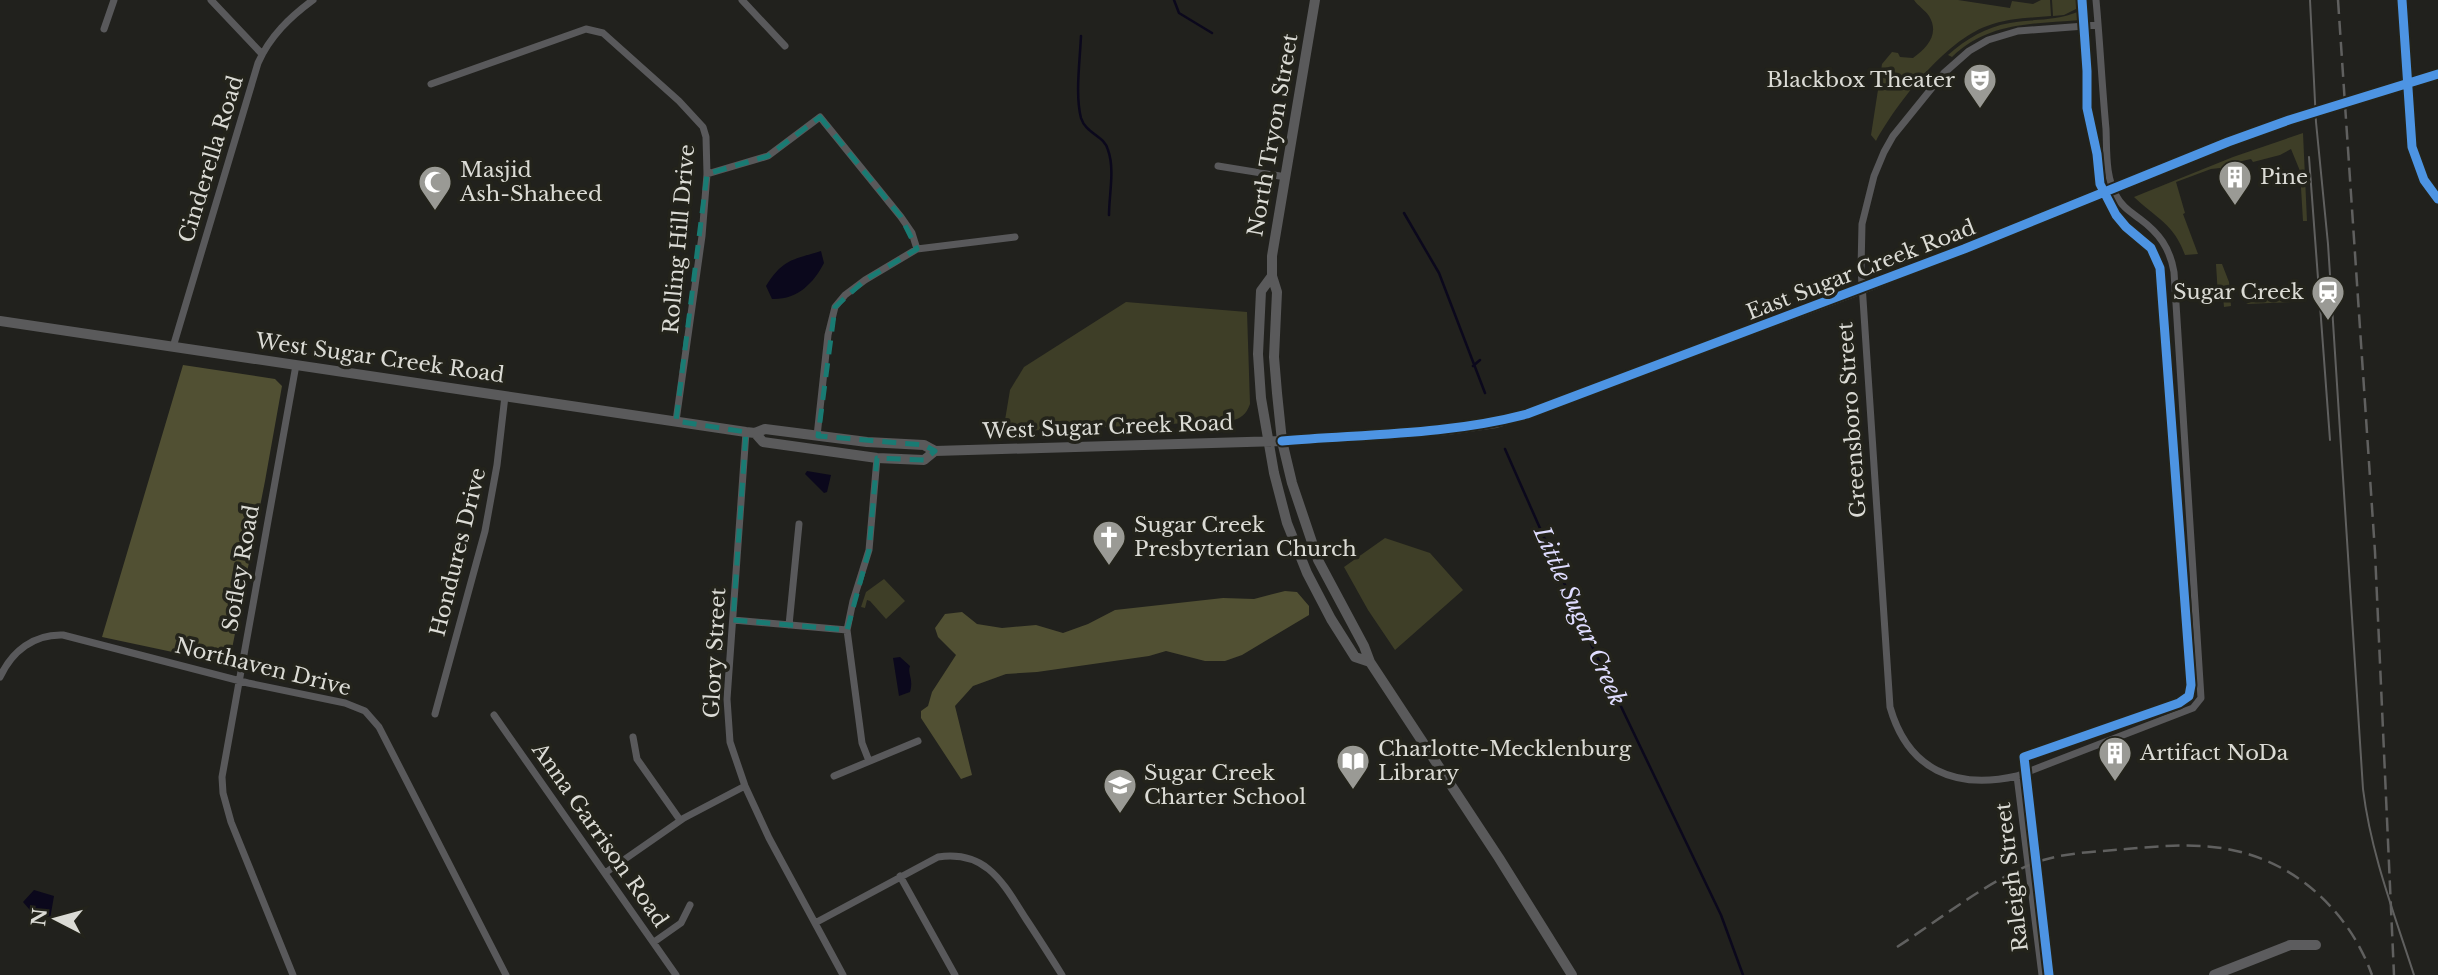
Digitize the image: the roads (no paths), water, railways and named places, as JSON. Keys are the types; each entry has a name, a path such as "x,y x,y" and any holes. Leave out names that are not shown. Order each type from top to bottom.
{"main road":[{"name":"North Tryon Street","path":"1315,0 1273,254 1272,276 1277,292 1274,357 1282,441 1297,502 1318,560 1370,662 1499,858 1572,975"},
{"name":"East Sugar Creek Road","path":"1282,441 1449,430 1514,418 1861,289 2217,146 2289,120 2433,75"},
{"name":"North Tryon Street","path":"1272,276 1261,291 1258,332 1261,398 1280,497 1307,573 1331,619 1355,657 1370,662"},
{"name":"West Sugar Creek Road","path":"0,321 751,433 765,429 867,442 924,444 935,452"},
{"name":"West Sugar Creek Road","path":"751,433 763,442 877,458 924,460 935,452 1282,441"}],"street":[{"path":"104,29 114,0"},
{"path":"211,0 262,54"},
{"name":"Cinderella Road","path":"173,347 262,54 283,24 313,0"},
{"path":"742,0 785,46"},
{"name":"Raleigh Street","path":"2042,975 2017,776 2193,708 2198,704 2202,691 2174,272 2168,249 2161,237 2117,198 2109,177 2096,0"},
{"path":"2402,0 2412,147 2424,180 2438,199"},
{"name":"Greensboro Street","path":"2017,776 1994,781 1971,781 1940,772 1915,755 1895,724 1888,694 1861,289 1862,223 1874,176 1893,136 1944,73 1969,51 2006,33 2098,25"},
{"name":"Rolling Hill Drive","path":"431,84 584,29 592,29 603,33 669,92 703,127 706,137 707,174 695,294 676,421"},
{"path":"707,174 768,156 820,117 901,217 912,233 917,249"},
{"path":"1218,166 1286,177"},
{"path":"817,436 828,335 835,307 845,295 917,249 1015,237"},
{"name":"Sofley Road","path":"293,975 231,822 223,793 223,761 296,365"},
{"name":"Hondures Drive","path":"435,714 485,531 497,465 505,396"},
{"name":"Glory Street","path":"751,433 733,620 727,724 730,742 745,786 769,838 843,975"},
{"path":"869,761 862,743 847,630 869,550 877,458"},
{"path":"789,625 799,524"},
{"path":"733,620 847,630"},
{"name":"Northaven Drive","path":"0,677 20,650 41,636 55,635 97,642 239,680 345,703 365,711 373,719 506,975"},
{"name":"Anna Garrison Road","path":"494,715 676,975"},
{"path":"632,737 637,760 680,820"},
{"path":"834,776 918,741"},
{"path":"605,873 680,820 745,786"},
{"path":"814,923 938,857 956,854 985,866 1001,880 1062,975"},
{"path":"900,876 956,975"},
{"path":"654,942 681,923 690,905"},
{"path":"2214,975 2290,945 2316,945"}],"water":[{"path":"821,251 824,263 809,284 797,294 772,299 766,286 783,265"},
{"path":"807,471 831,475 827,492 824,493 805,474"},
{"path":"900,657 910,666 911,683 910,692 899,696 893,658"},
{"path":"34,890 54,896 50,919 36,917 23,902"}],"waterway":[{"name":"Little Sugar Creek","path":"1174,0 1179,13 1212,33"},
{"path":"1081,36 1079,109 1083,123 1103,141 1110,157 1109,215"},
{"name":"Little Sugar Creek","path":"1404,213 1439,273 1485,393"},
{"path":"1473,366 1480,360"},
{"name":"Little Sugar Creek","path":"1505,449 1592,646 1721,915 1743,975"}],"tram line":[{"path":"2310,0 2316,122 2328,244 2363,789 2377,860 2414,975"},
{"path":"2309,157 2330,440"}],"railway":[{"path":"2338,0 2375,552 2394,975"},
{"path":"1897,947 1983,889 2037,862 2082,853 2164,846 2202,846 2252,855 2297,877 2334,910 2362,952 2372,975"}],"place":[{"name":"Blackbox Theater","path":"1980,110"},
{"name":"Pine","path":"2235,207"},
{"name":"Masjid Ash-Shaheed","path":"435,212"},
{"name":"Sugar Creek","path":"2328,322"},
{"name":"Sugar Creek Presbyterian Church","path":"1109,567"},
{"name":"Artifact NoDa","path":"2115,783"},
{"name":"Charlotte-Mecklenburg Library","path":"1353,791"},
{"name":"Sugar Creek Charter School","path":"1120,815"}]}
